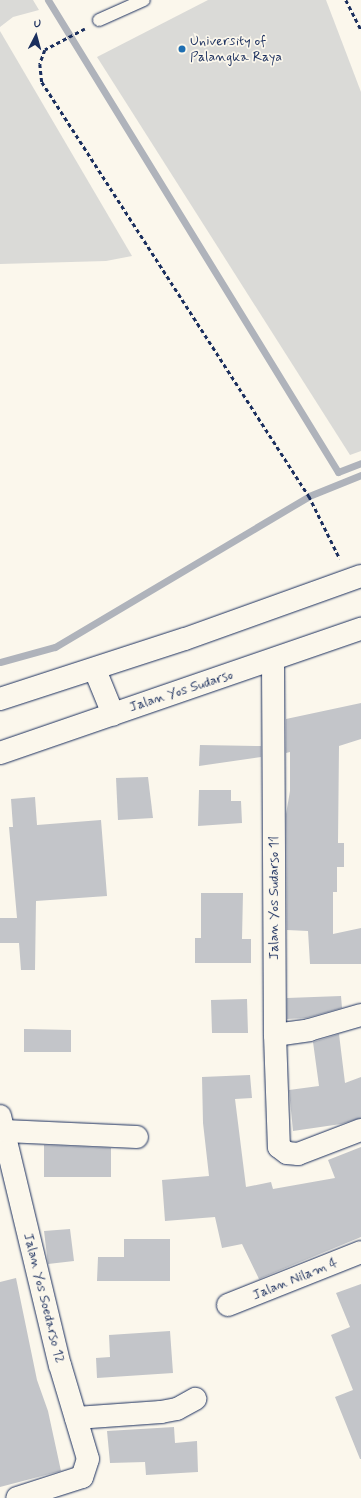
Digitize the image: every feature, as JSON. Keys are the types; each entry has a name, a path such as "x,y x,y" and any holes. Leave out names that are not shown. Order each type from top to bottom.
{"street":[{"path":"0,699 95,670 361,576"},
{"name":"Jalan Yos Sudarso","path":"0,753 273,661 361,629"},
{"name":"Jalan Yos Sudarso 11","path":"273,661 277,1136 281,1150 287,1153 298,1154 361,1130"},
{"path":"95,670 113,714"},
{"path":"275,1035 309,1030 361,1016"},
{"path":"2,1124 138,1137"},
{"name":"Jalan Yos Soedarso 12","path":"2,1124 9,1188 88,1459 82,1477 17,1498"},
{"name":"Jalan Nilam 4","path":"228,1305 361,1252"},
{"path":"76,1418 161,1412 177,1409 195,1399"}],"lane":[{"path":"99,20 144,0"}],"path":[{"path":"346,0 361,29"},
{"path":"84,28 46,50 40,64 42,82 308,496 330,534"}],"shaded area":[{"path":"0,0 33,0 39,10 13,17 0,27"},
{"path":"208,0 326,0 361,92 361,451 350,455 97,57"},
{"path":"0,31 132,256 106,261 0,264"}],"building":[{"path":"361,703 361,739 339,746 338,843 344,843 344,867 337,867 337,892 333,892 333,934 361,928 361,964 310,964 308,931 287,930 286,814 290,791 290,752 286,753 286,719"},
{"path":"200,745 261,746 261,757 199,766"},
{"path":"148,777 153,818 118,820 116,778"},
{"path":"199,790 231,790 231,801 241,801 242,823 198,826"},
{"path":"35,797 37,825 101,820 107,896 36,901 35,970 21,970 19,943 0,943 0,918 17,918 9,827 13,827 11,799"},
{"path":"201,893 243,893 242,939 251,939 251,963 195,963 195,938 201,938"},
{"path":"341,996 342,1008 306,1018 287,1019 287,998"},
{"path":"247,999 248,1033 212,1033 211,1000"},
{"path":"24,1029 71,1030 71,1052 24,1052"},
{"path":"339,1034 345,1083 361,1077 361,1118 341,1124 293,1131 289,1090 319,1086 313,1042"},
{"path":"250,1075 252,1098 235,1099 246,1187 271,1182 273,1189 335,1178 328,1160 361,1147 361,1237 259,1279 242,1244 222,1248 215,1217 165,1221 162,1180 209,1176 203,1123 202,1077"},
{"path":"44,1145 111,1148 111,1177 44,1177"},
{"path":"70,1229 74,1261 48,1264 44,1231"},
{"path":"124,1239 170,1239 170,1281 97,1281 98,1257 124,1257"},
{"path":"16,1278 37,1380 48,1411 61,1471 0,1487 0,1282"},
{"path":"361,1284 360,1459 335,1397 353,1390 331,1335 350,1327 336,1293"},
{"path":"170,1331 173,1373 97,1378 96,1358 110,1357 109,1335"},
{"path":"174,1427 175,1443 197,1441 198,1472 146,1475 145,1462 110,1463 107,1431"}],"waterway":[{"path":"48,0 338,472 361,463"},
{"path":"0,662 55,647 309,496 361,475"}],"place":[{"name":"University of Palangka Raya","path":"182,49"}]}
